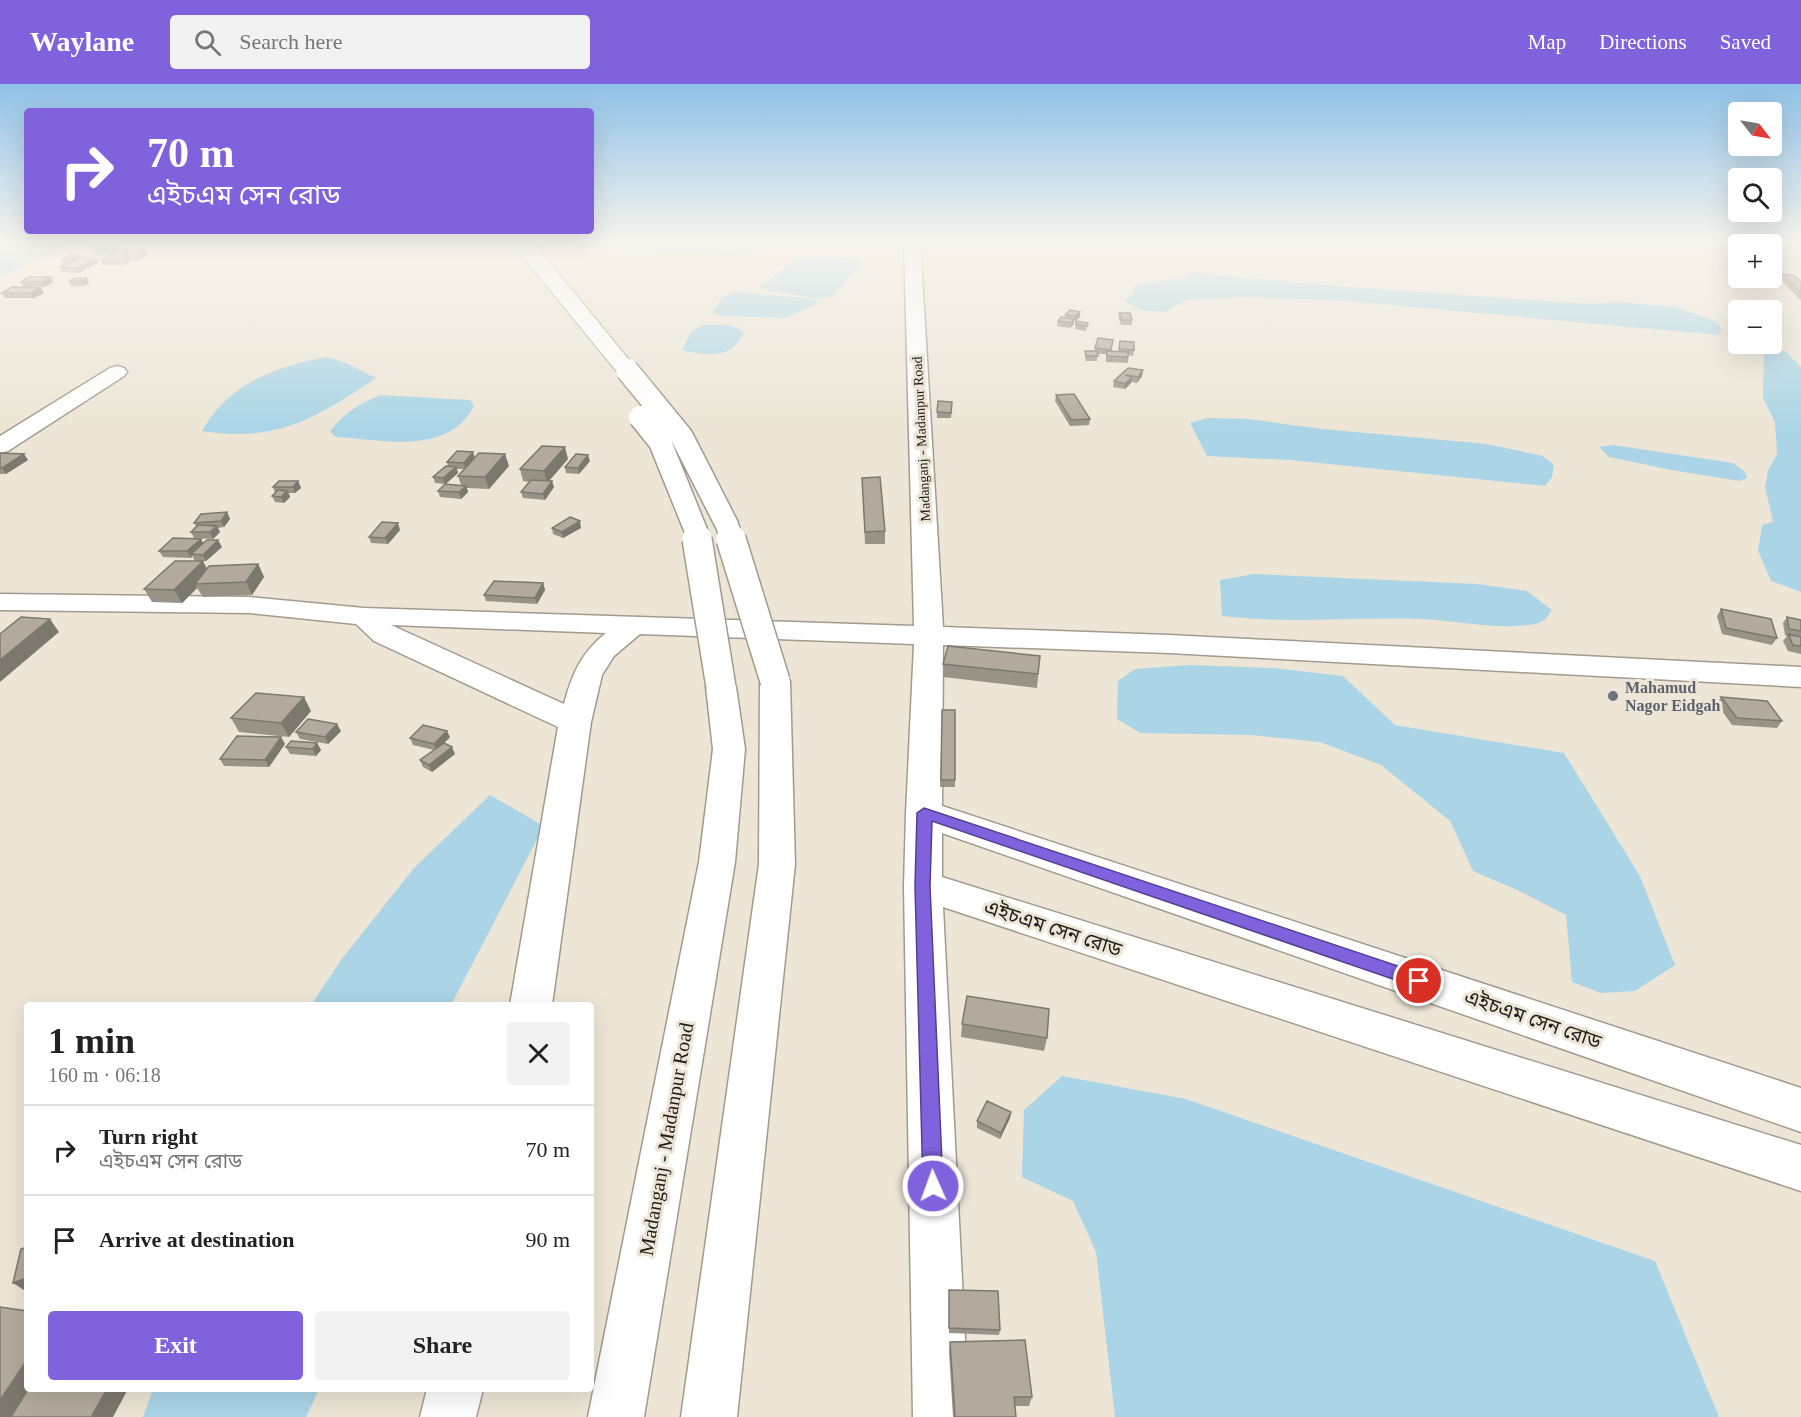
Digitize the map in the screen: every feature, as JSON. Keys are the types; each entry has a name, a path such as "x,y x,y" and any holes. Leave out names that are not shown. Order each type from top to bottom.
{"main road":[{"name":"Madanganj - Madanpur Road","path":"547,303 660,442 696,531 729,749 717,862 616,1417"},
{"path":"572,303 682,437 728,525 775,681 777,864 709,1417"},
{"name":"Madanganj - Madanpur Road","path":"915,303 929,636 922,886 941,1417"},
{"path":"0,446 117,372"},
{"path":"0,602 249,605 364,616 1169,644 1801,677"},
{"path":"364,616 384,635 575,722"},
{"path":"531,1002 575,722 586,675 603,650 633,626"},
{"name":"এইচএম সেন রোড","path":"924,813 1801,1110"},
{"name":"এইচএম সেন রোড","path":"922,886 1801,1168"},
{"path":"448,1417 453,1392"}],"water":[{"path":"718,303 818,303 786,318 722,316 712,313"},
{"path":"1128,303 1180,303 1165,312 1141,310"},
{"path":"1372,303 1630,303 1676,307 1717,322 1722,330 1719,335"},
{"path":"703,325 730,326 744,333 726,352 707,354 682,350 691,332"},
{"path":"1782,350 1785,351 1801,367 1801,592 1771,581 1758,551 1762,525 1773,522 1765,487 1768,471 1777,454 1775,422 1763,398 1764,354 1782,354"},
{"path":"327,357 346,363 376,378 315,416 295,424 252,433 228,434 202,431 225,401 255,380 290,366"},
{"path":"380,395 470,400 474,406 463,422 431,439 393,442 336,437 330,432 352,410"},
{"path":"1208,418 1249,419 1322,429 1487,444 1543,456 1554,465 1552,477 1545,486 1290,460 1207,456 1190,423"},
{"path":"1613,445 1733,463 1745,472 1747,478 1740,481 1671,470 1609,457 1599,447"},
{"path":"1253,574 1477,584 1527,591 1552,610 1545,619 1538,623 1521,626 1492,626 1420,619 1296,620 1222,616 1220,580"},
{"path":"1189,665 1274,668 1343,676 1395,725 1564,753 1640,876 1675,965 1635,991 1601,993 1572,982 1566,915 1473,871 1450,821 1381,765 1320,742 1251,735 1140,733 1117,719 1118,681 1135,669"},
{"path":"490,795 544,826 453,1002 313,1002 341,960 414,868"},
{"path":"1062,1076 1186,1099 1655,1261 1719,1417 1115,1417 1096,1252 1073,1201 1022,1177 1024,1110"},
{"path":"152,1392 318,1392 306,1417 143,1417"}],"building":[{"path":"1070,310 1080,312 1075,316 1065,315"},
{"path":"1119,313 1130,313 1132,320 1122,320"},
{"path":"1061,317 1074,319 1071,323 1058,321"},
{"path":"1076,321 1088,323 1087,326 1076,324"},
{"path":"1098,338 1113,340 1111,350 1095,348"},
{"path":"1120,341 1134,342 1134,350 1119,349"},
{"path":"1085,351 1097,351 1098,356 1086,356"},
{"path":"1106,351 1128,352 1128,357 1107,356"},
{"path":"1128,368 1143,370 1138,377 1125,375 1132,377 1125,384 1114,381"},
{"path":"1074,394 1090,419 1071,420 1056,395"},
{"path":"938,401 952,402 951,413 937,412"},
{"path":"542,446 565,447 544,471 520,469"},
{"path":"457,451 473,452 464,463 447,462"},
{"path":"0,453 24,454 0,468"},
{"path":"479,453 505,454 485,477 458,476"},
{"path":"576,454 588,455 578,468 565,467"},
{"path":"446,466 456,467 443,478 433,477"},
{"path":"880,477 885,531 865,532 862,478"},
{"path":"531,480 552,481 543,494 521,492"},
{"path":"279,481 298,481 293,487 273,487"},
{"path":"445,484 466,486 459,492 438,491"},
{"path":"278,490 287,491 281,497 272,496"},
{"path":"227,512 221,521 194,523 201,514"},
{"path":"570,517 580,521 562,532 552,528"},
{"path":"382,522 398,523 385,538 369,537"},
{"path":"198,525 217,526 210,532 191,532"},
{"path":"173,538 201,539 187,551 159,551"},
{"path":"207,540 218,540 203,555 191,554"},
{"path":"175,561 203,561 174,590 144,589"},
{"path":"258,564 246,582 195,584 209,566"},
{"path":"494,581 543,583 535,598 484,595"},
{"path":"1721,609 1771,619 1777,638 1726,628"},
{"path":"21,617 50,619 0,660 0,634"},
{"path":"1787,617 1801,620 1801,631 1789,629"},
{"path":"1788,634 1801,637 1801,646 1793,645"},
{"path":"948,646 1040,656 1038,674 943,664"},
{"path":"256,693 304,697 281,723 231,718"},
{"path":"1721,697 1767,701 1782,721 1737,718"},
{"path":"942,710 955,710 955,780 941,780"},
{"path":"308,719 337,724 325,737 296,732"},
{"path":"423,725 447,731 434,744 410,738"},
{"path":"237,736 281,737 265,760 220,759"},
{"path":"291,741 317,743 313,749 286,747"},
{"path":"444,743 452,747 429,765 420,760"},
{"path":"967,996 1049,1009 1047,1038 962,1024"},
{"path":"987,1101 1011,1112 1001,1133 977,1121"},
{"path":"24,1248 24,1279 13,1283 21,1249"},
{"path":"949,1290 998,1291 1000,1330 949,1328"},
{"path":"0,1307 24,1311 24,1364 0,1400"},
{"path":"1025,1340 1032,1397 1014,1397 1016,1417 955,1417 950,1342"},
{"path":"26,1392 105,1392 91,1417 11,1417"}],"place":[{"name":"Mahamud Nagor Eidgah","path":"1613,696"}],"route":[{"path":"933,1186 922,886 924,813 1419,981"}]}
